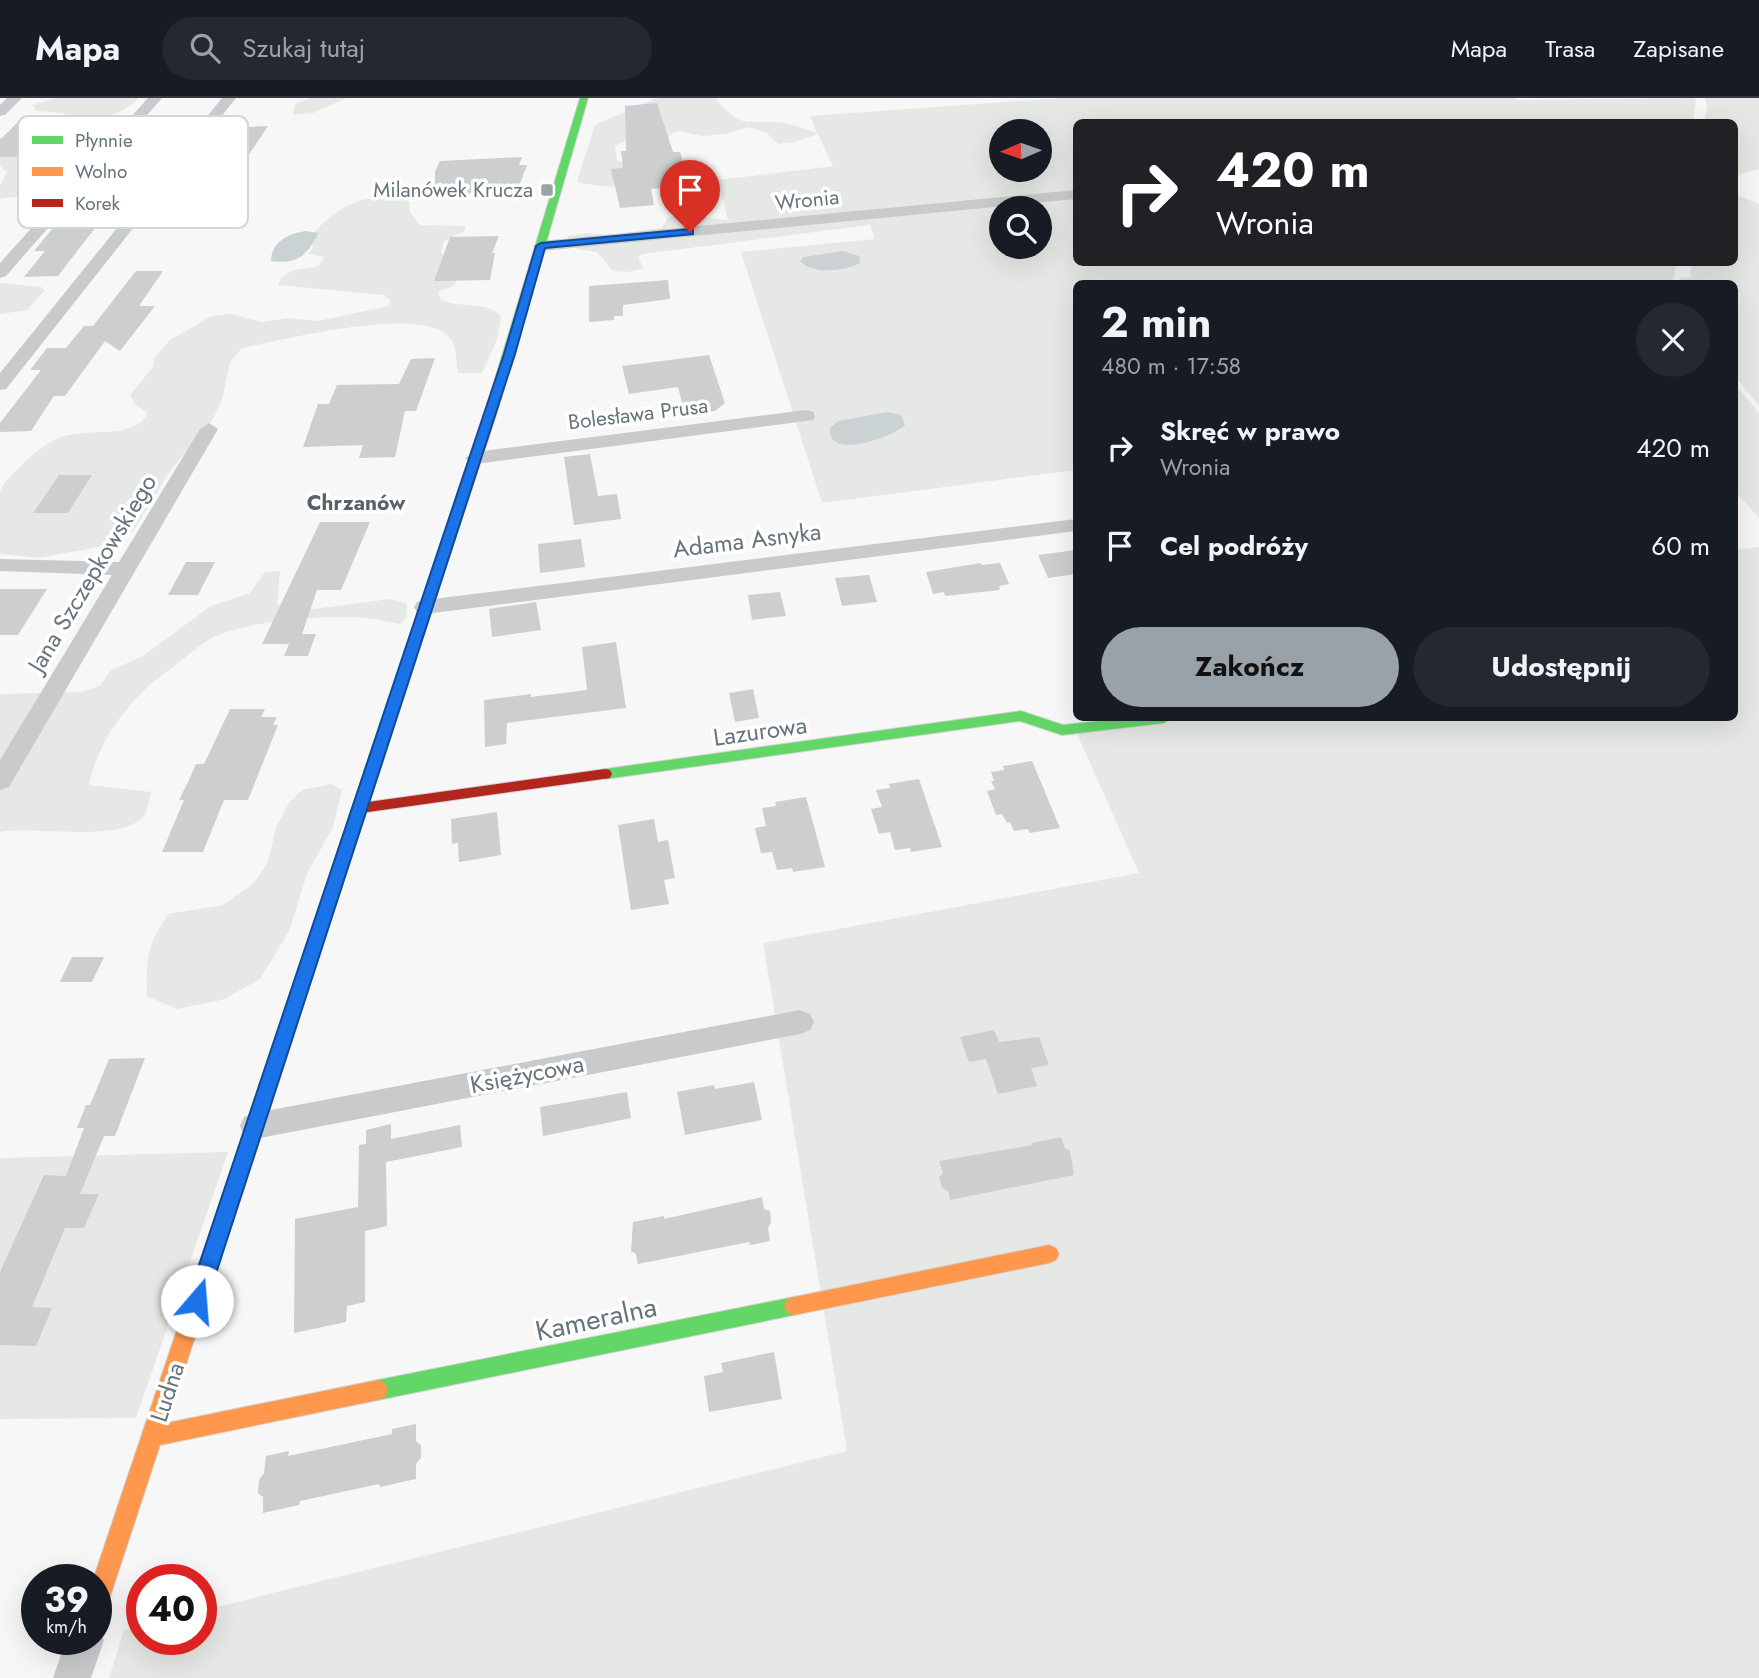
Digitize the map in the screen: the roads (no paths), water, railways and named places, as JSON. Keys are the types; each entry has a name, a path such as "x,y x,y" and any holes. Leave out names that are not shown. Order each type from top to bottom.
{"street":[{"path":"0,112 15,98"},
{"path":"139,116 155,98"},
{"path":"215,116 229,98"},
{"name":"Ludna","path":"110,1564 510,354 584,98"},
{"name":"Wronia","path":"541,246 1073,194"},
{"path":"0,273 40,228"},
{"path":"0,386 126,228"},
{"name":"Bolesława Prusa","path":"475,458 806,416"},
{"name":"Jana Szczepkowskiego","path":"0,781 209,429"},
{"name":"Adama Asnyka","path":"425,607 1073,525"},
{"path":"0,565 124,569"},
{"name":"Lazurowa","path":"361,808 1021,716 1062,730 1138,721"},
{"name":"Księżycowa","path":"255,1126 800,1022"},
{"name":"Kameralna","path":"153,1436 1049,1254"},
{"path":"72,1678 80,1655"}],"place":[{"name":"Milanówek Krucza","path":"547,190"}],"district":[{"name":"Chrzanów","path":"356,503"}]}
